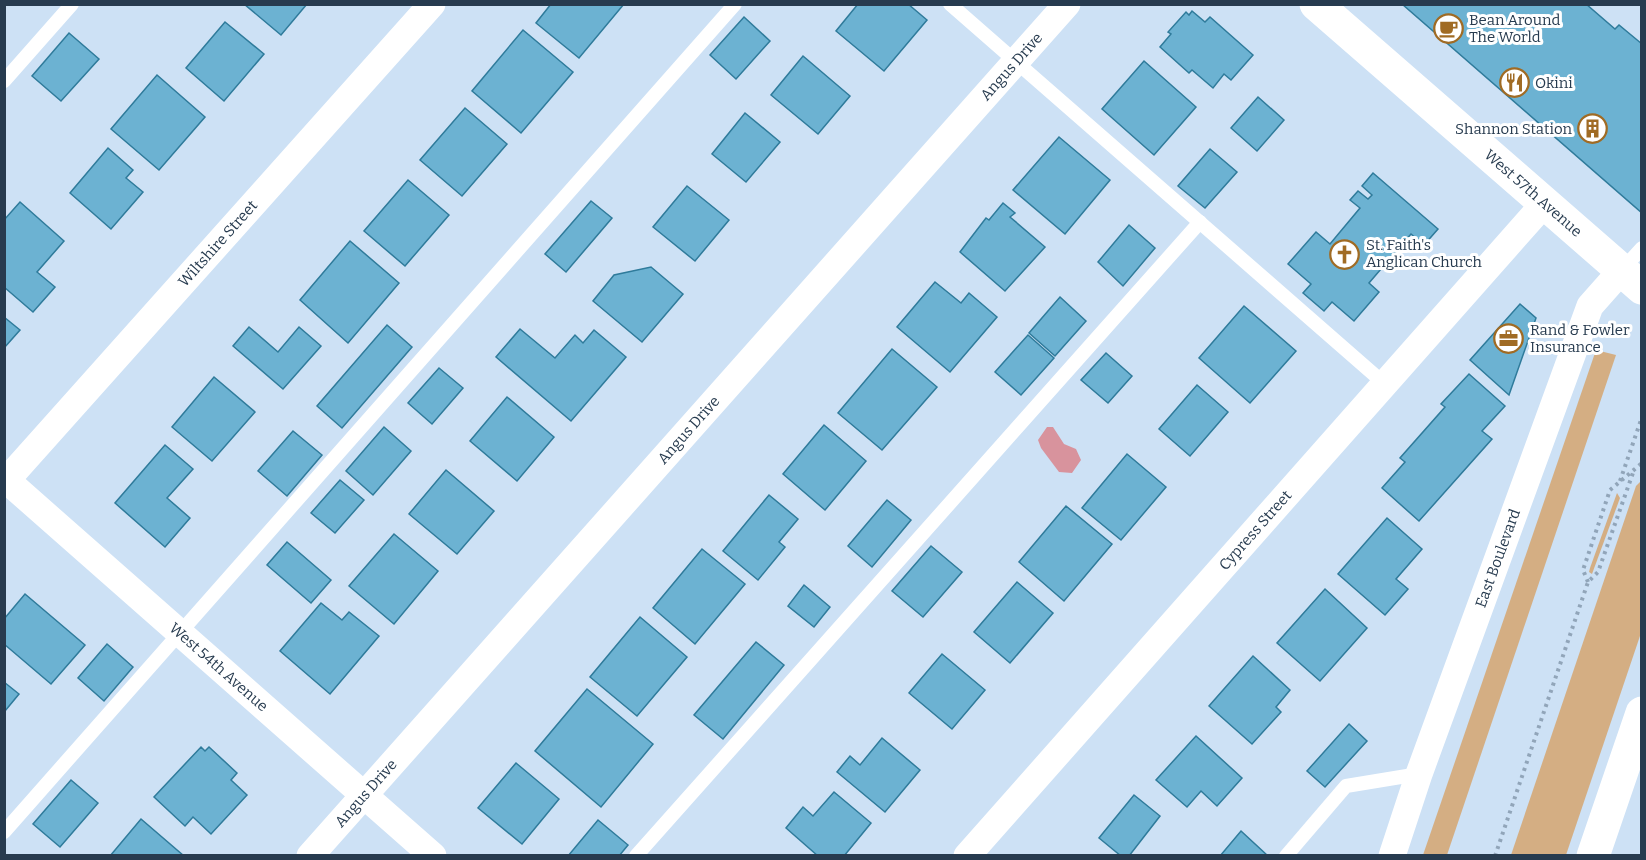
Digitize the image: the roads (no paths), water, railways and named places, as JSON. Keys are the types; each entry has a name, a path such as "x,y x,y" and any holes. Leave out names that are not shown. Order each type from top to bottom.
{"street":[{"name":"Wiltshire Street","path":"5,480 432,4"},
{"name":"Angus Drive","path":"310,855 1067,4"},
{"name":"West 57th Avenue","path":"1316,4 1543,205 1635,269"},
{"name":"Cypress Street","path":"967,855 1386,385 1543,205"},
{"name":"East Boulevard","path":"1392,855 1419,774 1590,306 1635,269"},
{"name":"West 54th Avenue","path":"5,480 433,855"},
{"path":"1593,855 1641,713"}],"lane":[{"path":"4,81 72,4"},
{"path":"4,832 735,4"},
{"path":"950,4 1386,385"},
{"path":"636,855 1200,222"},
{"path":"1286,855 1346,786 1419,774"}],"place":[{"name":"Bean Around The World","path":"1448,29"},
{"name":"Okini","path":"1514,83"},
{"name":"Shannon Station","path":"1593,129"},
{"name":"St. Faith's Anglican Church","path":"1345,254"},
{"name":"Rand & Fowler Insurance","path":"1509,339"}]}
